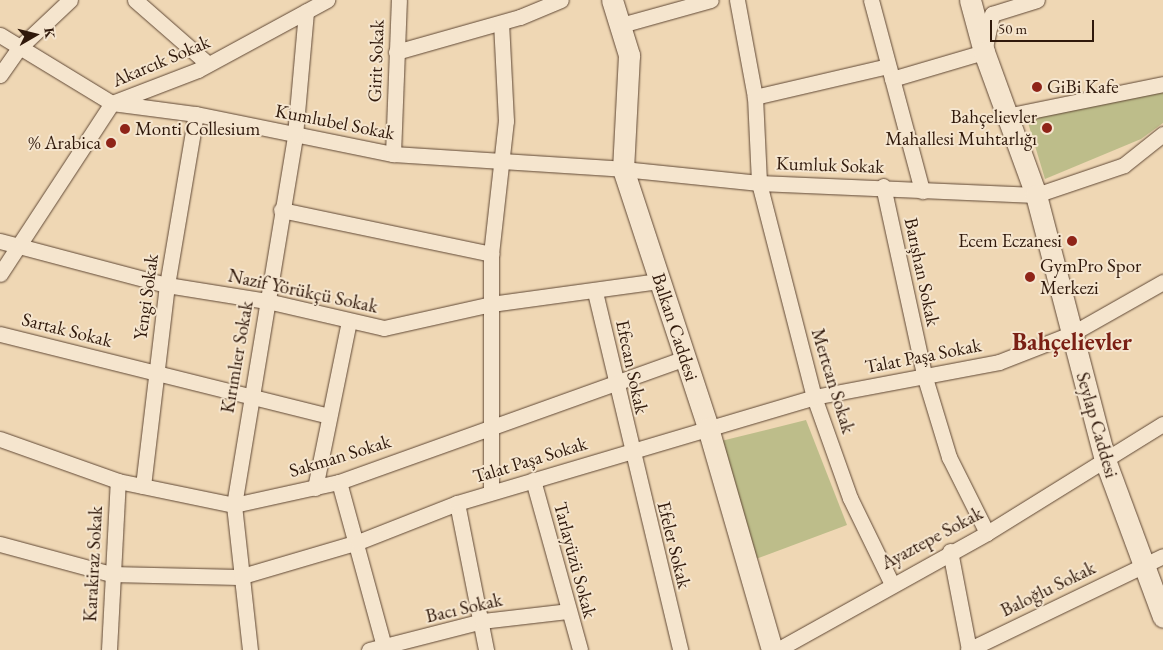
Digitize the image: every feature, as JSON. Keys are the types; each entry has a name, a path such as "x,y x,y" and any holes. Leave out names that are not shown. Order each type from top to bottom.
{"main road":[{"name":"Balkan Caddesi","path":"612,0 629,55 623,168 708,428 772,650"},
{"name":"Seylap Caddesi","path":"970,0 984,52 1036,195 1105,460 1155,560 1163,617"}],"street":[{"path":"0,76 19,48 70,0"},
{"path":"135,0 208,64"},
{"name":"Akarcık Sokak","path":"0,274 16,245 112,103 208,64 326,0"},
{"name":"Girit Sokak","path":"393,154 399,0"},
{"path":"396,52 501,23 561,0"},
{"path":"621,25 712,0"},
{"name":"Mertcan Sokak","path":"737,0 755,97 759,183 814,397 850,498 891,582"},
{"path":"870,0 922,191"},
{"path":"755,97 984,52 992,14 1037,0"},
{"name":"Kırımlıer Sokak","path":"250,650 239,577 234,504 280,210 295,136 306,11"},
{"path":"490,492 491,254 506,122 501,23"},
{"name":"Kumlubel Sokak","path":"0,35 112,103 196,114 295,136 393,154 623,168"},
{"path":"1006,116 1163,84"},
{"name":"Yengi Sokak","path":"143,486 167,285 196,114"},
{"path":"1036,195 1124,165 1163,134"},
{"name":"Kumluk Sokak","path":"623,168 759,183 883,186 922,191 1036,195"},
{"name":"Barışhan Sokak","path":"883,186 925,378 949,457 986,533"},
{"path":"280,210 491,254"},
{"name":"Nazif Yörükçü Sokak","path":"0,241 167,285 267,300 384,328 491,304 595,292 660,281"},
{"name":"Talat Paşa Sokak","path":"0,544 111,574 239,577 358,542 490,492 814,397 925,378 999,362 1071,334 1163,282"},
{"name":"Efecan Sokak","path":"595,292 630,450"},
{"path":"315,488 349,321"},
{"name":"Sartak Sokak","path":"0,334 251,394 329,416"},
{"name":"Sakman Sokak","path":"0,440 118,481 234,504 339,482 685,358"},
{"name":"Ayaztepe Sokak","path":"777,650 891,582 986,533 1163,424"},
{"name":"Efeler Sokak","path":"630,450 680,650"},
{"name":"Tarlayüzü Sokak","path":"533,480 580,650"},
{"name":"Karakiraz Sokak","path":"109,650 111,574 118,481"},
{"path":"339,482 358,542 385,649"},
{"path":"457,503 482,621 486,650"},
{"path":"950,551 969,650"},
{"name":"Baloğlu Sokak","path":"969,650 1155,560"},
{"name":"Bacı Sokak","path":"369,650 385,649 482,621 568,611"}],"green space":[{"path":"1163,90 1163,123 1141,139 1045,179 1026,116"},
{"path":"806,420 847,525 753,560 717,442"}],"place":[{"name":"GiBi Kafe","path":"1037,87"},
{"name":"Bahçelievler Mahallesi Muhtarlığı","path":"1047,128"},
{"name":"Monti Collesium","path":"125,129"},
{"name":"% Arabica","path":"111,143"},
{"name":"Ecem Eczanesi","path":"1072,241"},
{"name":"GymPro Spor Merkezi","path":"1030,277"}],"district":[{"name":"Bahçelievler","path":"1072,342"}]}
